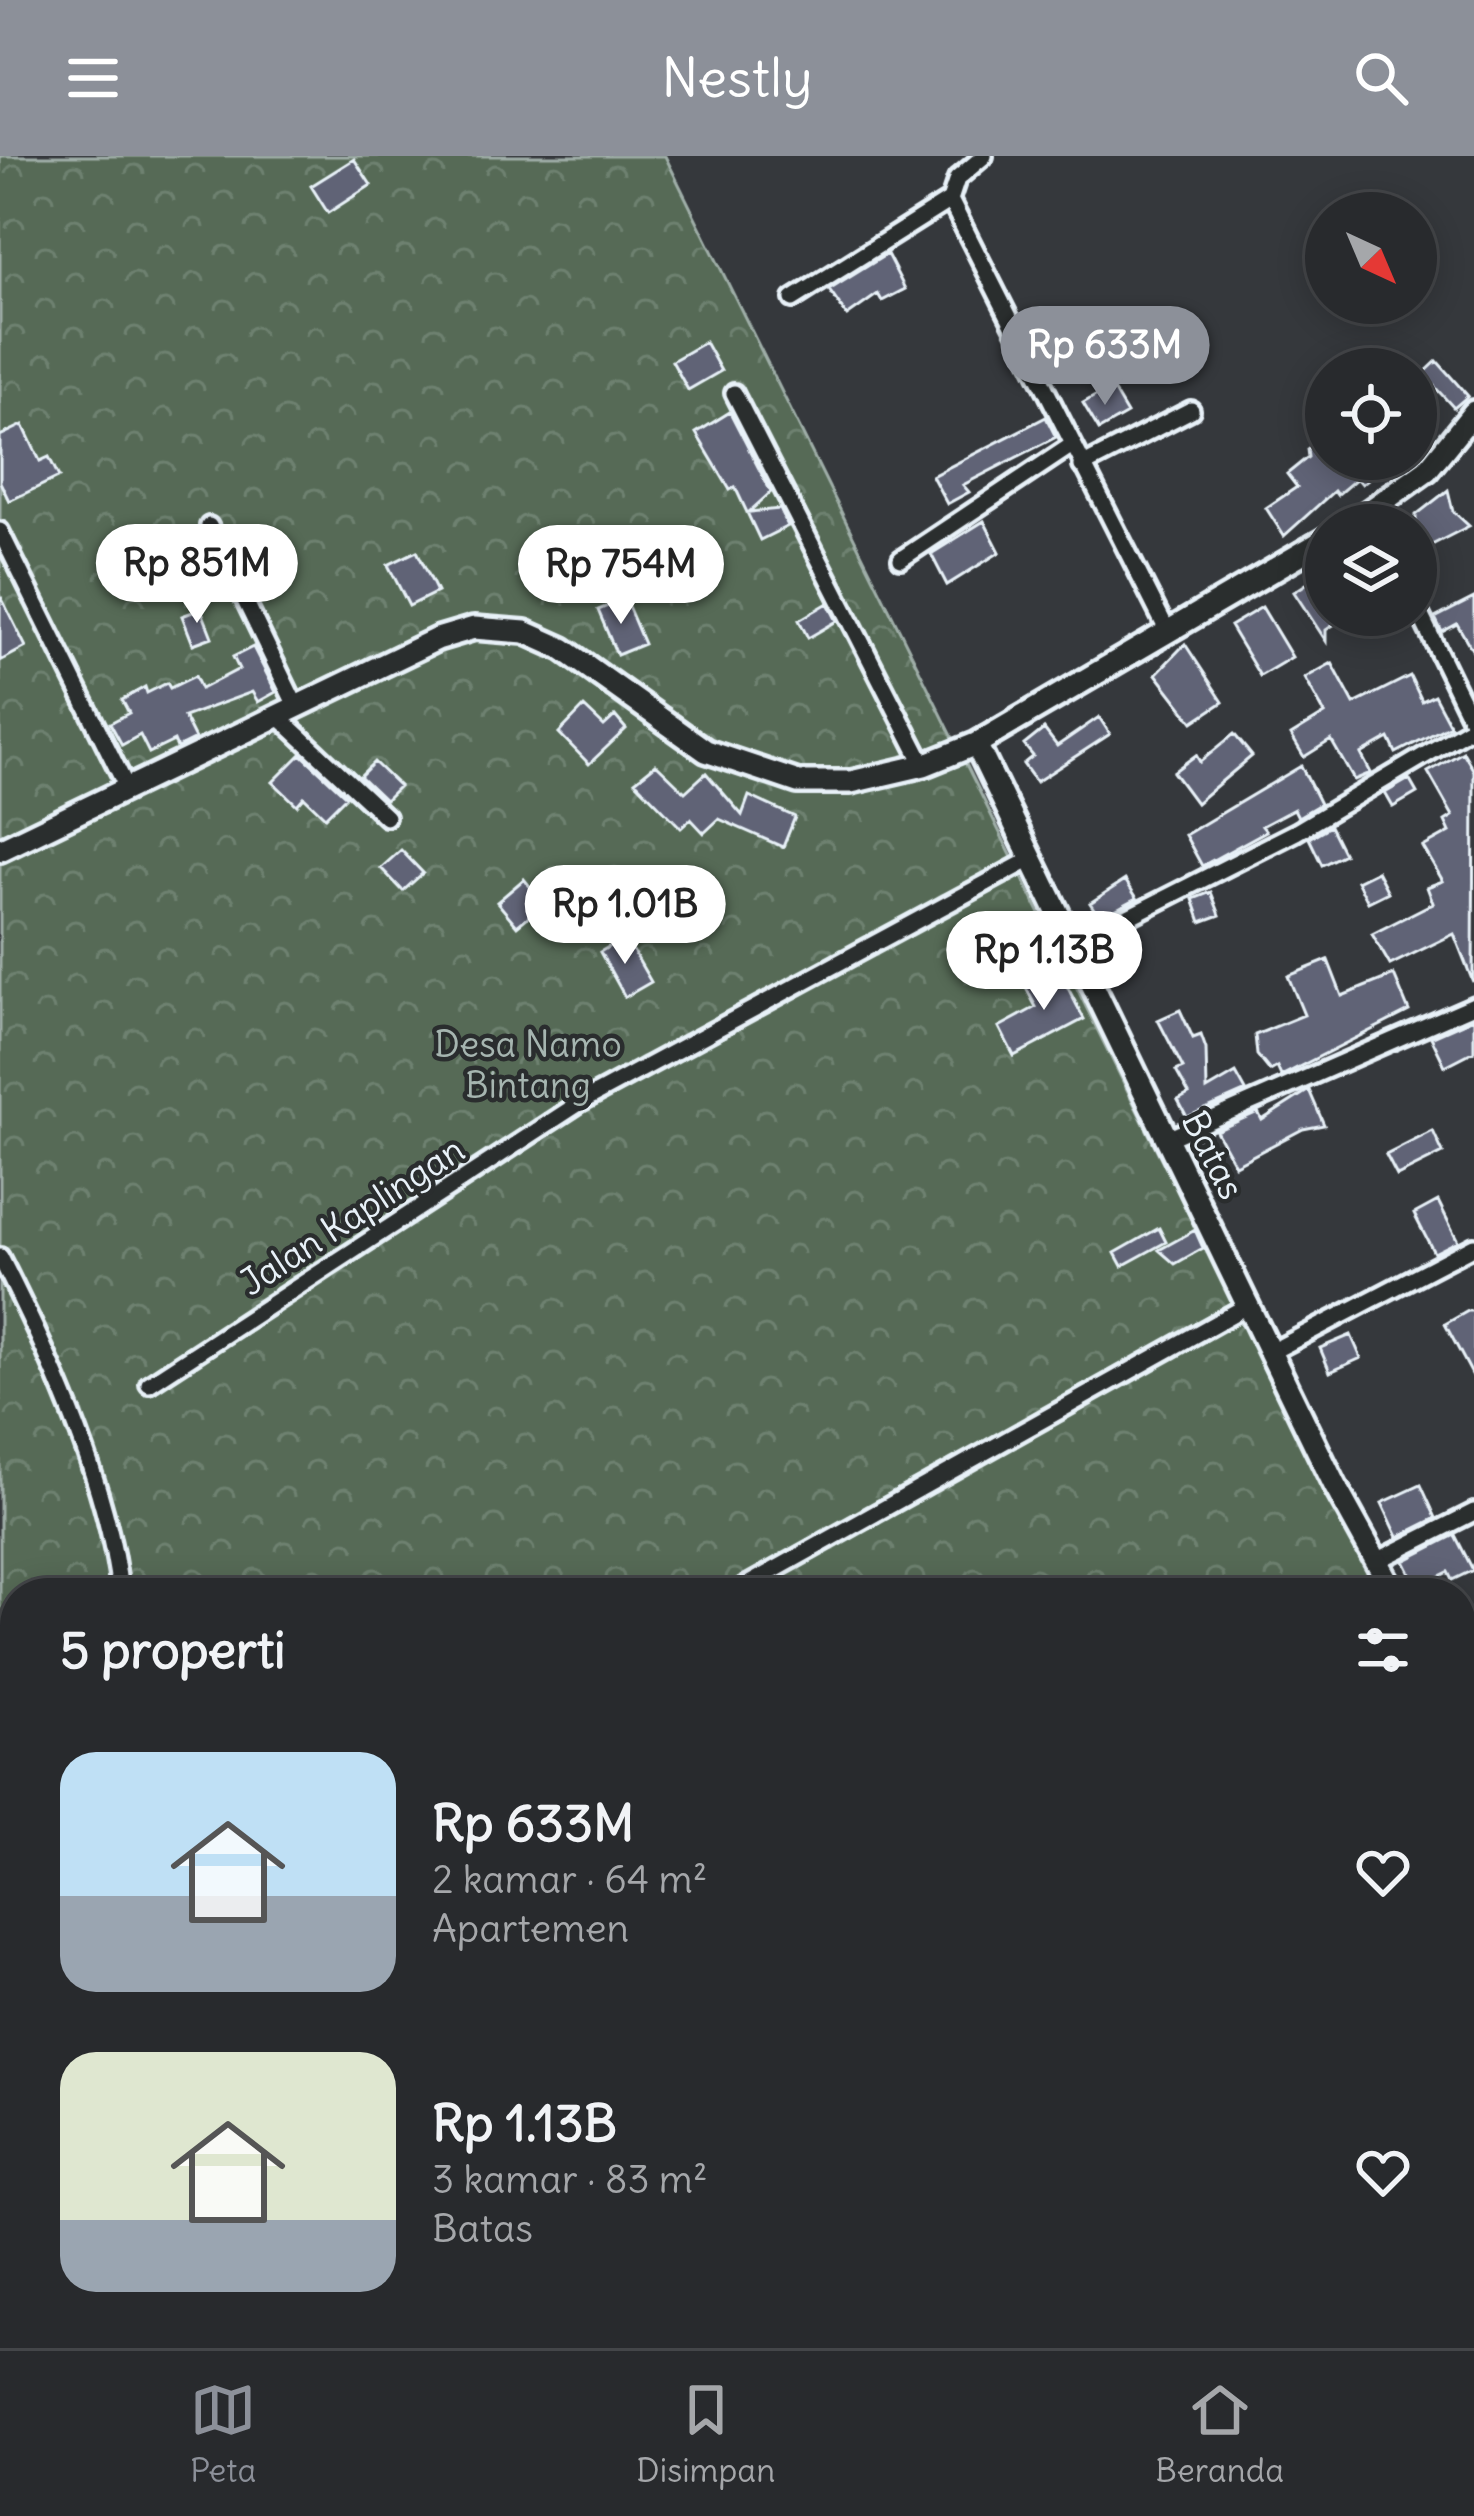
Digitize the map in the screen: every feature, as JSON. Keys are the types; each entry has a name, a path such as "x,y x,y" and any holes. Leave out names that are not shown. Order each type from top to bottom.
{"main road":[{"path":"1390,504 1438,459 1474,412"},
{"path":"0,850 437,639 500,626 563,649 664,725 706,751 758,771 825,783 924,765 976,744 1305,551"},
{"name":"Batas","path":"976,744 1386,1578"}],"street":[{"path":"793,299 950,200 957,179 984,156"},
{"path":"950,200 1020,328 1082,466 1168,632"},
{"path":"734,393 924,765"},
{"path":"1082,466 1191,410"},
{"path":"901,560 1072,445"},
{"path":"209,526 287,710 386,817"},
{"path":"0,531 126,786"},
{"path":"1075,944 1296,832 1474,726 1467,691 1434,636"},
{"name":"Jalan Kaplingan","path":"149,1384 581,1102 1031,859"},
{"path":"1167,1139 1474,1005"},
{"path":"1273,1351 1474,1246"},
{"path":"0,1257 45,1346 88,1467 116,1578"},
{"path":"760,1578 1250,1304"},
{"path":"1377,1561 1474,1512"}],"green space":[{"name":"Desa Namo Bintang","path":"0,156 665,156 1196,1229 1375,1578 0,1578"}],"building":[{"path":"354,159 371,185 328,213 311,186"},
{"path":"887,254 905,289 882,301 878,294 847,316 829,290"},
{"path":"705,342 721,371 688,390 672,361"},
{"path":"1437,361 1468,396 1454,408 1437,389"},
{"path":"1111,387 1127,414 1099,430 1083,403"},
{"path":"730,412 771,492 749,512 780,509 788,526 760,540 735,487 730,490 696,433"},
{"path":"1046,417 1056,437 963,485 969,492 947,504 932,476"},
{"path":"23,425 40,461 49,457 59,477 9,501 0,482 0,436"},
{"path":"1305,459 1305,480 1355,480 1320,504 1305,504 1305,517 1284,536 1266,508 1297,487 1287,474"},
{"path":"1448,490 1453,511 1469,526 1437,542 1437,504 1430,504"},
{"path":"984,521 1000,552 947,585 931,554"},
{"path":"417,551 437,592 409,606 388,565"},
{"path":"1305,585 1305,609 1294,592"},
{"path":"0,595 26,647 0,661"},
{"path":"1474,598 1474,653 1457,624 1442,632 1437,617"},
{"path":"625,599 644,644 617,655 598,610"},
{"path":"828,603 837,621 808,638 799,620"},
{"path":"1262,607 1292,657 1260,676 1230,626"},
{"path":"201,609 212,637 193,644 182,616"},
{"path":"1185,644 1223,702 1193,722 1156,674"},
{"path":"253,647 276,692 258,702 252,692 184,717 195,739 177,748 174,741 149,753 140,735 122,745 110,723 129,713 122,700 145,687 147,693 167,683 170,688 195,676 201,689 239,669 233,657"},
{"path":"1332,663 1354,704 1410,676 1422,701 1434,695 1450,725 1396,753 1389,738 1361,754 1371,773 1354,780 1331,740 1304,757 1291,735 1325,714 1305,678"},
{"path":"584,707 604,726 615,716 626,729 589,764 559,733"},
{"path":"1099,717 1110,734 1036,782 1023,764 1033,756 1024,745 1044,729 1057,746"},
{"path":"1234,734 1252,756 1196,803 1173,772 1196,755 1200,762"},
{"path":"1463,752 1474,771 1473,982 1454,934 1390,965 1372,934 1433,903 1427,887 1443,881 1423,847 1450,832 1445,821 1453,816 1428,772"},
{"path":"301,754 346,796 325,817 304,797 297,805 273,782"},
{"path":"374,762 399,786 385,800 360,776"},
{"path":"656,764 685,792 706,773 742,815 749,796 795,817 783,847 719,819 704,833 691,819 681,828 635,781"},
{"path":"1301,766 1320,804 1298,817 1294,809 1262,826 1266,831 1202,866 1185,835"},
{"path":"1409,779 1417,793 1393,807 1385,793"},
{"path":"1330,826 1344,854 1322,865 1309,838"},
{"path":"401,850 423,873 403,891 381,868"},
{"path":"1377,871 1388,892 1368,902 1357,881"},
{"path":"644,878 659,894 636,914 621,898"},
{"path":"524,879 544,904 517,926 497,902"},
{"path":"1125,880 1137,898 1100,918 1090,903"},
{"path":"1211,892 1220,915 1201,922 1193,899"},
{"path":"625,937 651,982 625,997 600,952"},
{"path":"1328,960 1342,996 1394,975 1409,1011 1281,1076 1277,1067 1270,1071 1257,1055 1255,1035 1304,1015 1288,976"},
{"path":"1058,965 1074,982 1067,986 1084,1019 1014,1056 999,1027 1036,1007 1026,988"},
{"path":"1180,1010 1193,1038 1201,1035 1206,1049 1207,1090 1236,1073 1246,1091 1187,1117 1178,1100 1189,1094 1176,1071 1183,1068 1158,1020"},
{"path":"1474,1018 1474,1051 1445,1066 1431,1037"},
{"path":"1309,1090 1324,1125 1303,1129 1235,1165 1216,1131 1258,1112 1262,1120"},
{"path":"1433,1131 1443,1153 1397,1176 1386,1155"},
{"path":"1438,1201 1458,1241 1434,1253 1414,1214"},
{"path":"1159,1228 1166,1242 1122,1266 1115,1253"},
{"path":"1195,1230 1203,1248 1175,1264 1159,1250"},
{"path":"1474,1311 1474,1378 1445,1324"},
{"path":"1351,1335 1361,1358 1330,1372 1320,1348"},
{"path":"1421,1485 1436,1518 1398,1537 1382,1503"},
{"path":"1455,1535 1473,1570 1456,1578 1448,1572 1436,1578 1412,1578 1404,1561"}]}
